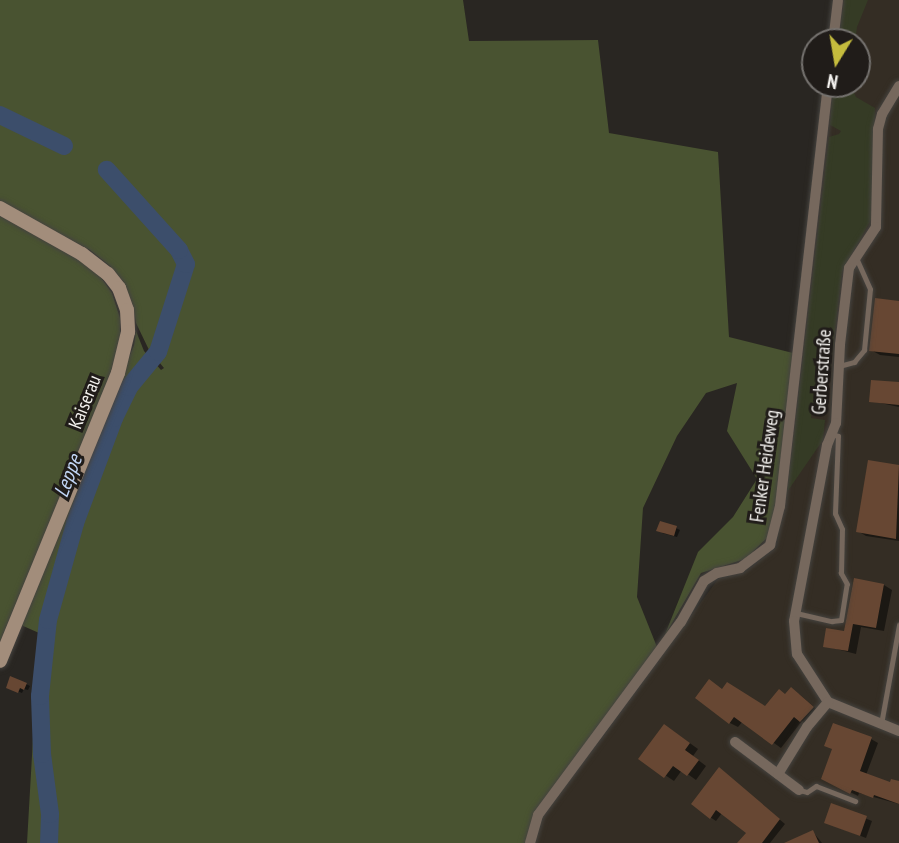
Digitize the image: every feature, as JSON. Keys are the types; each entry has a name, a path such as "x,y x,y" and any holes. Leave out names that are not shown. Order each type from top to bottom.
{"main road":[{"name":"Kaiserau","path":"0,208 82,254 108,274 119,289 127,310 128,332 118,373 0,661"}],"street":[{"path":"835,28 838,0"},
{"name":"Gerberstraße","path":"828,702 797,654 796,613 836,423 849,268 876,227 879,205 878,129 881,114 899,86"},
{"name":"Fenker Heideweg","path":"530,843 538,815 681,622 704,581 717,573 740,568 759,555 772,538 780,506 826,98"},
{"path":"778,774 807,727 828,702 899,731"},
{"path":"735,742 799,790"}],"lane":[{"path":"839,366 855,362 864,350 870,289 856,258"},
{"path":"796,613 832,621 841,620 847,584 841,573 842,529 835,513 838,436 832,434"},
{"path":"881,724 899,625"},
{"path":"799,790 807,792 816,786 855,801"}],"shaded area":[{"path":"842,0 899,0 899,843 532,843 540,815 600,741 718,579 745,572 777,547 829,98 871,98 871,28 838,28"}],"green space":[{"path":"0,0 463,0 469,41 598,40 609,133 718,152 729,337 793,353 777,505 768,537 745,559 701,573 664,637 698,552 733,517 757,479 727,431 737,383 706,393 677,436 643,508 637,597 657,647 536,813 527,843 27,843 39,633 21,625 134,345 136,331 144,351 161,370 164,368 149,350 136,323 133,305 123,281 110,266 90,250 0,202"},
{"path":"844,0 868,0 857,28 840,28"},
{"path":"832,98 858,98 875,108 872,218 842,272 826,405 813,404 811,418 825,420 823,440 787,492 829,137 841,131 830,125"},
{"path":"0,216 86,264 102,279 112,293 120,318 120,341 112,372 0,642"}],"building":[{"path":"875,298 899,301 899,354 869,351"},
{"path":"871,380 899,382 899,405 869,402"},
{"path":"868,460 899,465 896,539 856,532"},
{"path":"660,521 677,526 674,536 656,531"},
{"path":"854,578 884,584 876,628 853,624 848,651 823,647 826,628 844,631"},
{"path":"10,676 27,683 24,690 20,688 18,693 6,688"},
{"path":"709,679 722,689 727,682 765,706 779,689 785,694 791,687 814,707 800,722 794,717 772,745 734,717 729,724 695,698"},
{"path":"833,723 872,737 860,771 890,782 891,779 899,781 899,804 852,790 850,794 821,779 832,749 824,746"},
{"path":"664,724 690,743 685,750 699,760 687,776 673,766 664,778 638,759"},
{"path":"719,767 780,819 762,843 737,843 746,833 716,810 710,819 691,804"},
{"path":"831,803 867,816 860,836 824,823"},
{"path":"813,830 819,843 784,843"}],"waterway":[{"name":"Leppe","path":"0,115 64,146"},
{"name":"Leppe","path":"49,843 50,814 42,754 40,696 48,620 75,523 114,418 129,387 158,352 186,264 179,250 107,170"}]}
